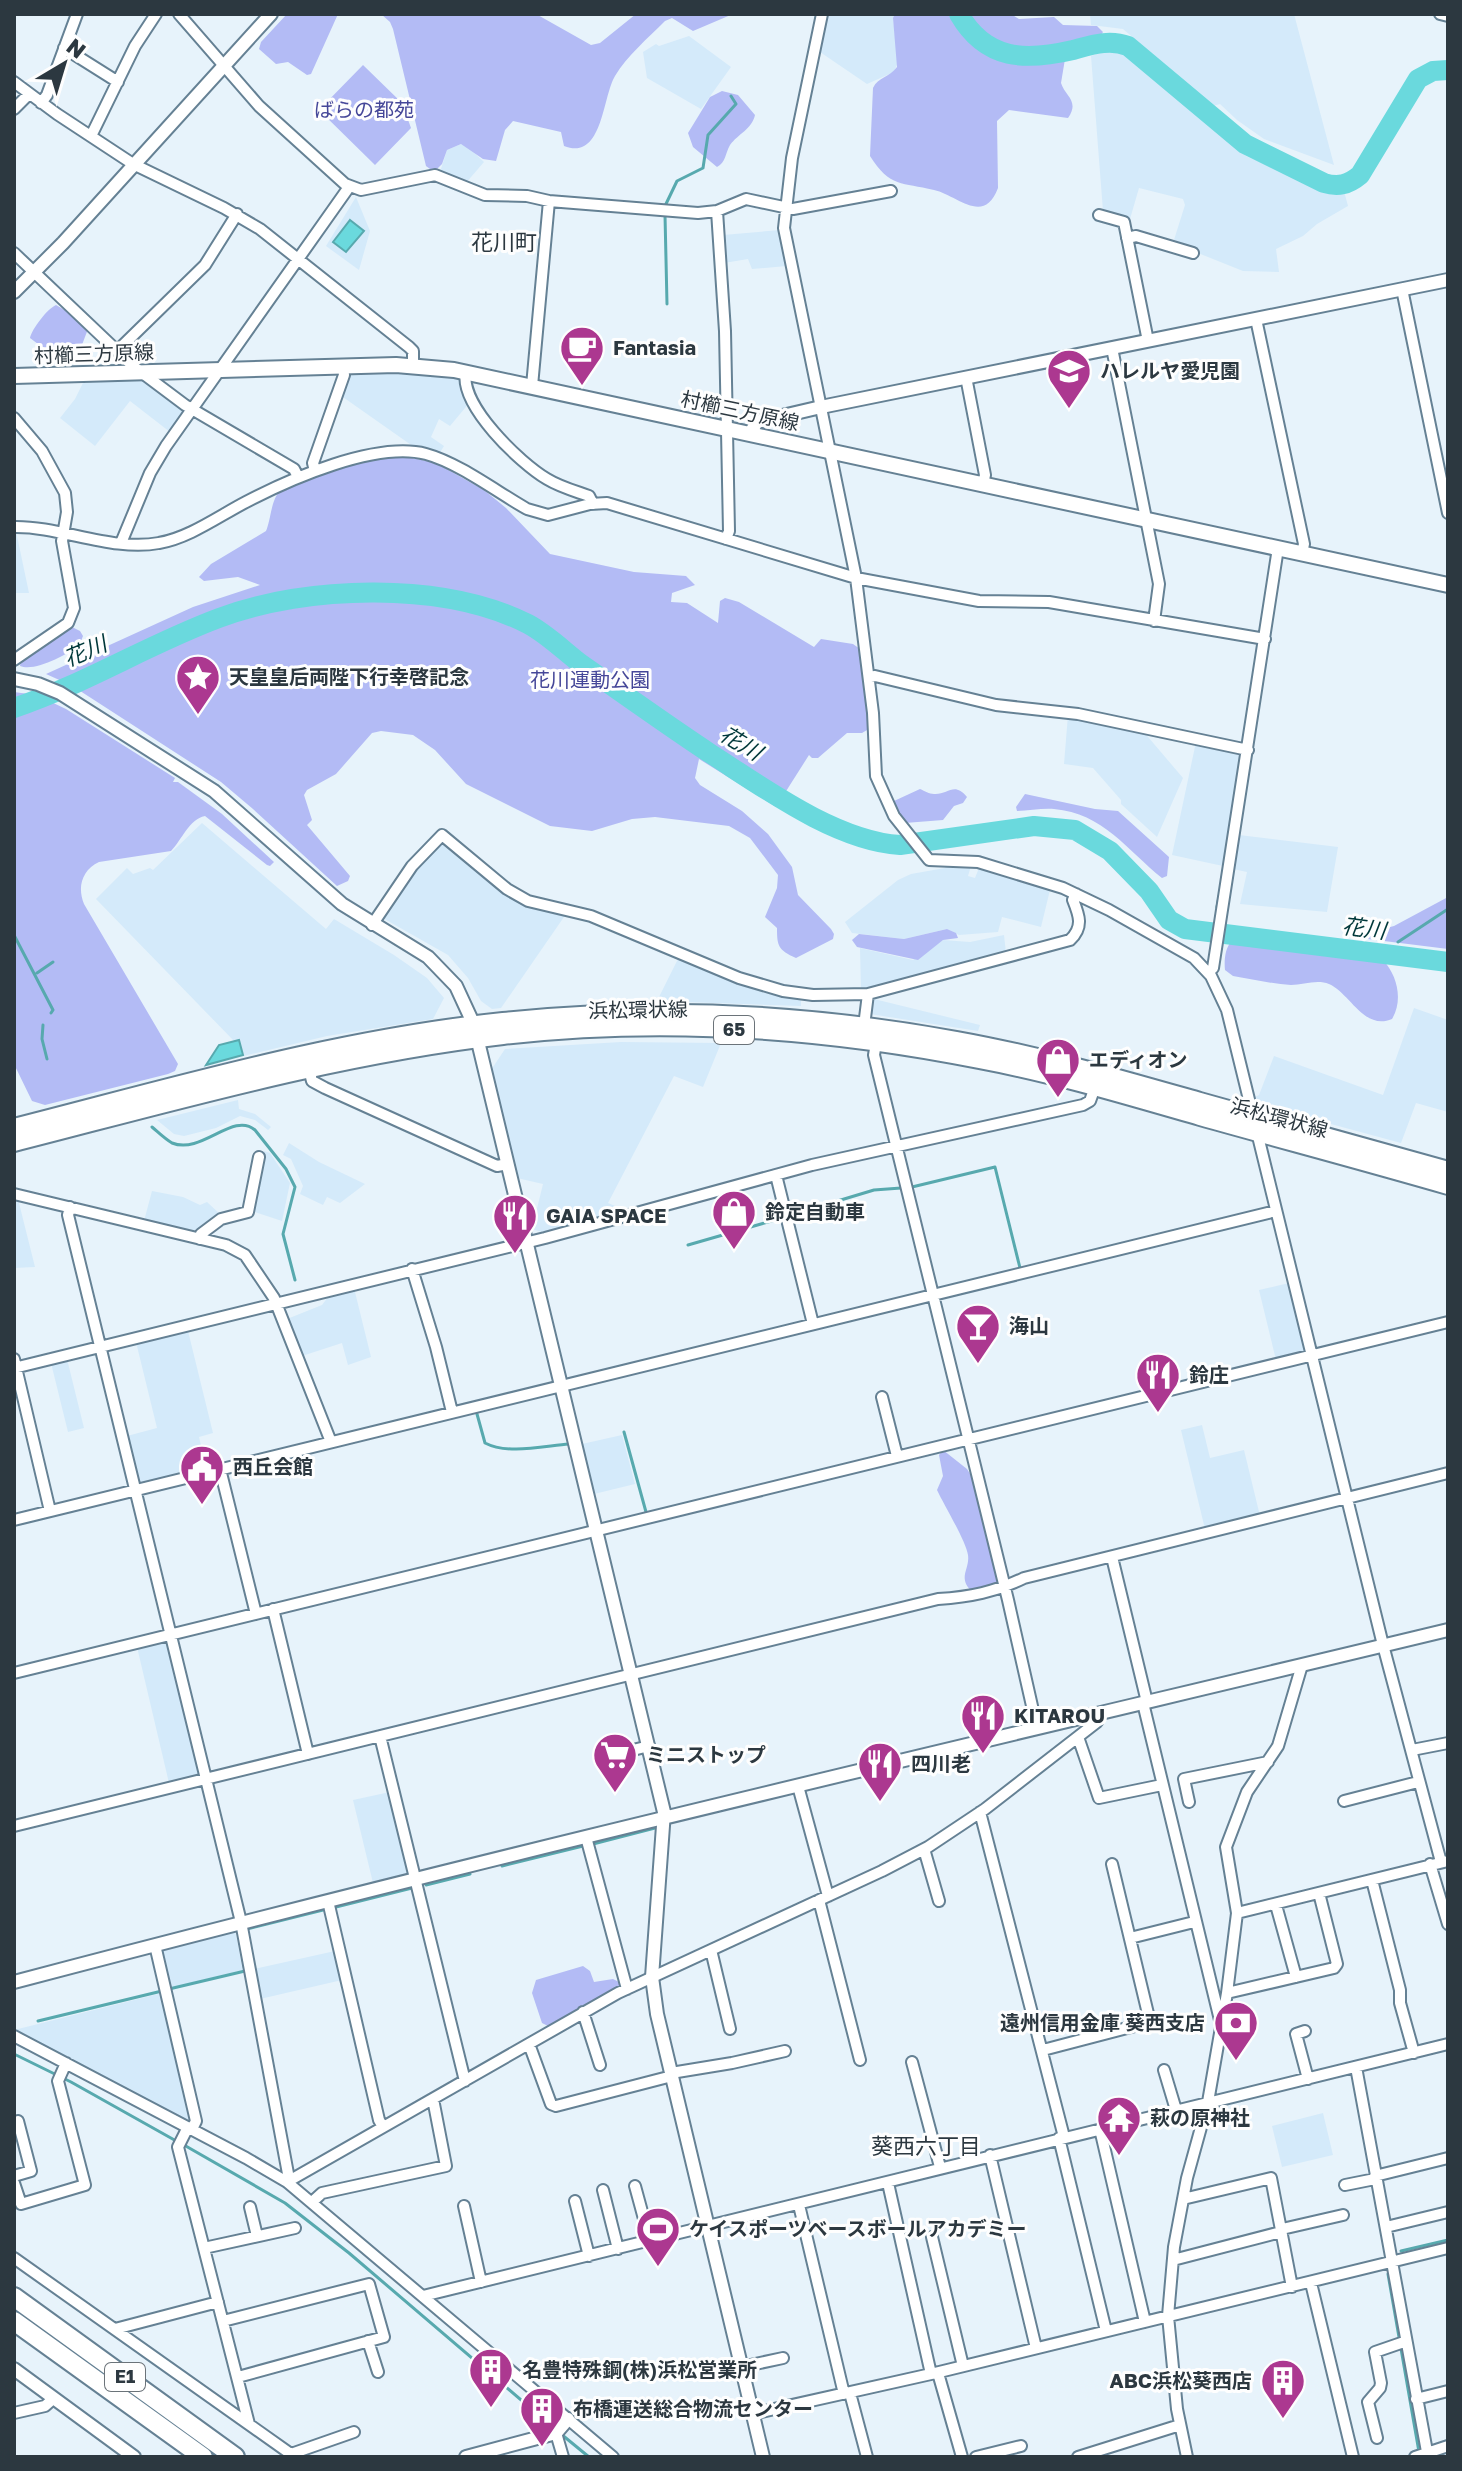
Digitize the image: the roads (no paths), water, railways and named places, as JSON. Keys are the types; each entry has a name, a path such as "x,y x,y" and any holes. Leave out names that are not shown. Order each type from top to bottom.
{"highway":[{"name":"E1","path":"14,2297 235,2457"},
{"name":"E1","path":"14,2321 203,2457"}],"main road":[{"name":"村櫛三方原線","path":"14,376 413,365 466,372 1448,585"},
{"name":"浜松環状線","path":"14,1143 309,1069 476,1032 559,1016 669,1013 766,1017 864,1026 959,1040 1030,1055 1448,1170"},
{"name":"浜松環状線","path":"14,1127 312,1053 476,1032 669,1029 777,1033 876,1043 980,1060 1095,1087 1448,1186"}],"street":[{"path":"41,103 47,95 77,14"},
{"path":"91,136 135,46 156,14"},
{"path":"179,14 259,106 349,187 361,190 435,175 485,195 527,196 549,201 698,213 717,211 746,199 793,209 891,191"},
{"path":"14,292 36,272 271,14"},
{"path":"822,14 792,158 785,206 786,237 856,578 869,677 876,776 889,807 929,860 978,862 1076,894 1174,944 1194,958 1208,972 1227,1010 1383,1645 1440,1862 1448,1924"},
{"path":"1440,14 1448,16"},
{"path":"64,48 118,82"},
{"path":"14,82 133,164 237,214 298,258 409,347 413,351 413,365"},
{"path":"14,109 29,94"},
{"path":"121,543 155,464 349,187"},
{"path":"532,386 549,201"},
{"path":"717,211 725,331 729,531 726,539"},
{"path":"117,351 205,265 237,214"},
{"path":"1099,215 1124,222 1148,341"},
{"path":"1127,238 1136,236 1193,253"},
{"path":"14,253 143,373 192,408 294,469 298,477"},
{"path":"750,433 757,422 821,407 1448,280"},
{"path":"1402,289 1448,513"},
{"path":"1256,319 1304,544 1302,553"},
{"path":"1112,348 1159,584 1154,621"},
{"path":"315,471 313,463 344,375 343,367"},
{"path":"466,372 464,381 488,425 539,474 589,496 593,504"},
{"path":"966,377 985,475 983,484"},
{"path":"14,418 38,444 62,485 67,503 62,541 74,603 73,614 63,627 14,660"},
{"path":"14,527 121,543 155,544 176,538 298,477 379,454 415,452 438,458 534,513 548,515 593,504 615,505 856,578 979,601 1049,602 1265,639"},
{"path":"1208,972 1213,968 1278,548"},
{"path":"869,677 996,705 1078,714 1248,750"},
{"path":"14,679 38,684 69,698 214,791 325,891 372,925 439,966 456,986 476,1032 664,1818 652,1977 657,2014 763,2457"},
{"path":"372,925 412,866 442,835 507,889 528,901 591,916 768,988 813,995 868,994 1070,940 1080,921 1073,900 1076,894"},
{"path":"864,1026 868,994"},
{"path":"876,1043 874,1055 1037,1728"},
{"path":"309,1069 312,1081 325,1088 497,1166 508,1164"},
{"path":"50,1511 15,1365 526,1241 776,1175 1083,1105 1090,1101 1095,1087"},
{"path":"200,1239 201,1234 221,1219 248,1212 259,1157"},
{"path":"776,1175 813,1324"},
{"path":"14,1194 226,1245 245,1255 276,1303 331,1442"},
{"path":"70,1207 68,1215 241,1922 288,2181"},
{"path":"14,1520 1276,1211"},
{"path":"412,1269 452,1412"},
{"path":"14,1673 1448,1322"},
{"path":"882,1397 897,1456"},
{"path":"220,1469 256,1614"},
{"path":"14,1826 938,1599 973,1597 1024,1578 1448,1473"},
{"path":"1112,1557 1194,1922 1221,2022"},
{"path":"273,1609 308,1754"},
{"path":"14,1982 586,1837 1448,1630"},
{"path":"1187,2457 1180,2425 1168,2316 1183,2199 1208,2102 1237,1913 1226,1847 1247,1792 1278,1746 1302,1665"},
{"path":"288,2181 627,1989 924,1849 980,1812 1097,1722 1095,1714"},
{"path":"380,1736 465,2081"},
{"path":"1078,1737 1099,1798 1162,1785"},
{"path":"1412,1750 1448,1743"},
{"path":"609,1756 649,1746"},
{"path":"1189,1802 1184,1779 1268,1762"},
{"path":"1344,1801 1418,1782"},
{"path":"798,1786 860,2060"},
{"path":"980,1812 1043,2050 1106,2331"},
{"path":"586,1837 627,1989"},
{"path":"924,1849 939,1901"},
{"path":"1237,1913 1440,1862"},
{"path":"1043,2050 1150,2022 1112,1864"},
{"path":"1372,1880 1414,2053"},
{"path":"1227,1993 1334,1968 1337,1964 1319,1893"},
{"path":"328,1901 383,2127"},
{"path":"1276,1905 1296,1977"},
{"path":"1130,1938 1194,1922"},
{"path":"155,1945 196,2121 178,2147 249,2424"},
{"path":"711,1950 730,2029"},
{"path":"583,2012 600,2065"},
{"path":"1305,2031 1296,2034 1308,2079"},
{"path":"14,2036 288,2181 613,2457"},
{"path":"529,2044 551,2104 556,2106 672,2074 785,2051"},
{"path":"423,2296 1448,2044"},
{"path":"912,2062 940,2167"},
{"path":"14,2183 21,2204 85,2185 59,2079 65,2065"},
{"path":"1356,2067 1393,2263 1416,2399 1422,2455 1448,2446"},
{"path":"1164,2070 1176,2110"},
{"path":"312,2202 322,2193 446,2166 433,2099"},
{"path":"14,2176 31,2171 18,2121"},
{"path":"1100,2129 1145,2322"},
{"path":"990,2155 1036,2348"},
{"path":"1345,2185 1448,2158"},
{"path":"1183,2199 1271,2178 1292,2287"},
{"path":"888,2183 935,2374 962,2457"},
{"path":"635,2186 650,2241"},
{"path":"603,2190 618,2249"},
{"path":"575,2201 589,2256"},
{"path":"799,2205 847,2393 867,2457"},
{"path":"464,2206 481,2282"},
{"path":"250,2207 257,2236"},
{"path":"1386,2227 1448,2212"},
{"path":"1173,2260 1343,2215"},
{"path":"204,2248 295,2228"},
{"path":"932,2237 963,2366"},
{"path":"752,2414 935,2374 1448,2249"},
{"path":"14,2258 293,2455 354,2432"},
{"path":"1311,2283 1353,2457"},
{"path":"223,2321 369,2284 384,2337 238,2377"},
{"path":"115,2329 218,2302"},
{"path":"368,2341 378,2372"},
{"path":"1377,2438 1368,2402 1381,2383 1375,2352 1400,2344"},
{"path":"741,2367 783,2358"},
{"path":"14,2369 127,2455"},
{"path":"1416,2399 1448,2391"},
{"path":"14,2413 45,2406 54,2398"},
{"path":"466,2457 556,2433 568,2419"},
{"path":"1078,2457 1180,2425"},
{"path":"556,2433 563,2457"},
{"path":"976,2457 1021,2446"}],"waterway":[{"path":"959,14 982,41 1008,54 1039,56 1107,43 1128,46 1245,144 1334,185 1347,183 1360,175 1418,79 1433,71 1448,70"},
{"path":"665,206 677,181 703,168 708,135 736,104 731,96"},
{"path":"665,215 667,304"},
{"name":"花川","path":"14,708 193,628 254,607 292,599 375,592 456,600 494,610 535,628 581,664 754,782 801,811 851,834 900,845 1034,826 1075,830 1110,851 1149,891 1169,920 1185,929 1448,962"},
{"path":"1217,907 1220,892"},
{"path":"1398,942 1448,909"},
{"path":"14,935 53,1010 51,1013"},
{"name":"花川","path":"1381,953 1387,949"},
{"path":"37,973 53,962"},
{"path":"43,1025 42,1039 47,1059"},
{"path":"152,1127 172,1143 183,1145 237,1126 255,1130 286,1169 295,1187 283,1234 295,1280"},
{"path":"912,1187 995,1167 1020,1268"},
{"path":"791,1215 874,1190 901,1188"},
{"path":"688,1245 782,1218"},
{"path":"477,1414 485,1443 494,1447 526,1449 569,1444"},
{"path":"624,1432 646,1512"},
{"path":"593,1844 655,1828"},
{"path":"502,1866 583,1846"},
{"path":"426,1885 470,1874"},
{"path":"336,1907 412,1888"},
{"path":"247,1929 323,1910"},
{"path":"169,1989 245,1971 238,1931"},
{"path":"38,2021 162,1991"},
{"path":"14,2054 178,2142"},
{"path":"184,2145 285,2203 349,2253 555,2429"},
{"path":"1401,2251 1448,2240"},
{"path":"1388,2274 1419,2452"},
{"path":"561,2434 589,2457"}],"place":[{"name":"Fantasia","path":"582,387"},
{"name":"ハレルヤ愛児園","path":"1069,410"},
{"name":"天皇皇后両陛下行幸啓記念","path":"198,716"},
{"name":"エディオン","path":"1058,1099"},
{"name":"鈴定自動車","path":"734,1251"},
{"name":"GAIA SPACE","path":"515,1255"},
{"name":"海山","path":"978,1365"},
{"name":"鈴庄","path":"1158,1414"},
{"name":"西丘会館","path":"202,1506"},
{"name":"KITAROU","path":"983,1755"},
{"name":"ミニストップ","path":"615,1794"},
{"name":"四川老","path":"880,1803"},
{"name":"遠州信用金庫 葵西支店","path":"1236,2062"},
{"name":"萩の原神社","path":"1119,2157"},
{"name":"ケイスポーツベースボールアカデミー","path":"658,2268"},
{"name":"名豊特殊鋼(株)浜松営業所","path":"491,2409"},
{"name":"ABC浜松葵西店","path":"1283,2420"},
{"name":"布橋運送総合物流センター","path":"542,2448"}],"district":[{"name":"花川町","path":"504,242"},
{"name":"葵西六丁目","path":"926,2146"}],"park label":[{"name":"ばらの都苑","path":"364,110"},
{"name":"花川運動公園","path":"590,680"}]}
